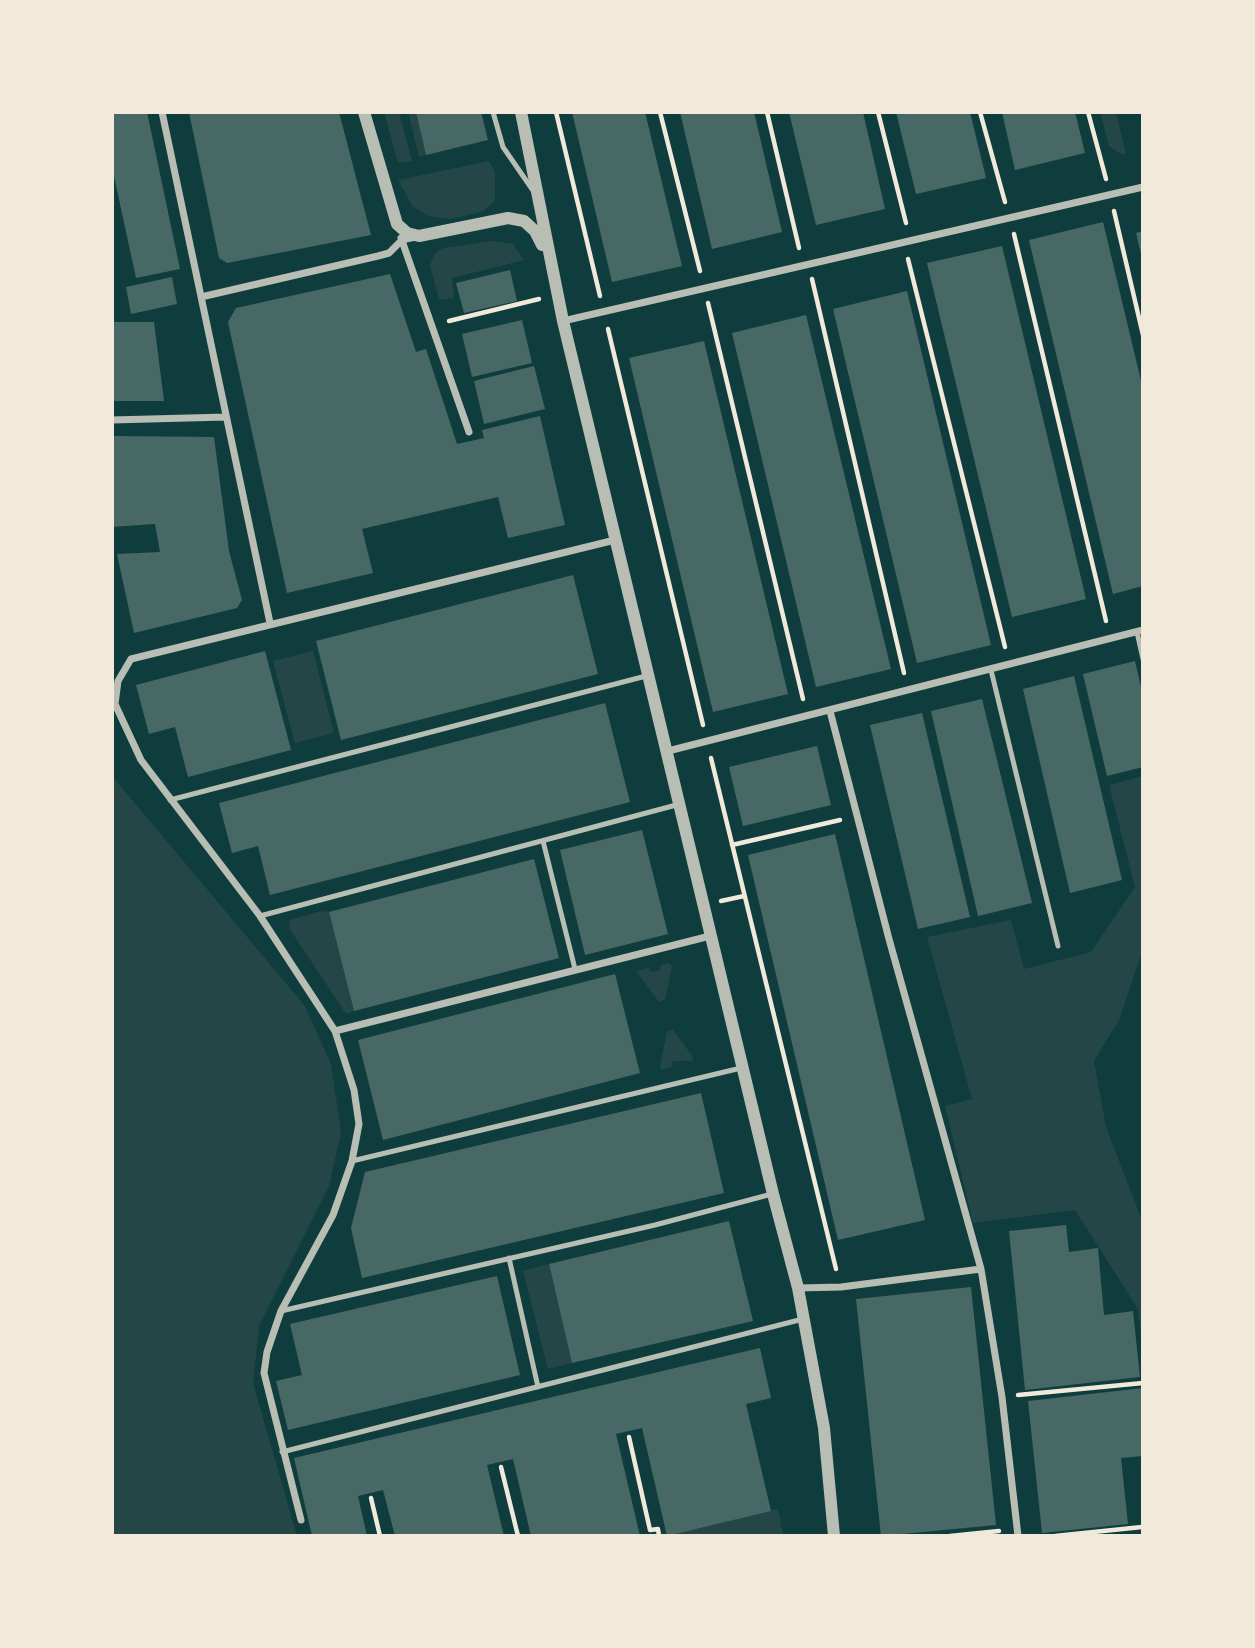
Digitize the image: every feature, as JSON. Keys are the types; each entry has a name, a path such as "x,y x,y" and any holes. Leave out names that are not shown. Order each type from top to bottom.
{"street":[{"path":"162,112 270,623"},
{"path":"364,112 402,240 469,432"},
{"path":"521,112 563,321 742,1068 799,1288 824,1428 834,1536"},
{"path":"563,321 1143,187"},
{"path":"201,297 389,253 402,240 508,218 524,221 535,231 550,261"},
{"path":"397,224 407,233 419,236"},
{"path":"112,420 226,417"},
{"path":"301,1520 264,1373 267,1352 281,1311 333,1215 352,1161 359,1124 351,1078 335,1031 260,916 141,760 116,704 118,681 131,659 615,540"},
{"path":"668,751 1140,631"},
{"path":"830,710 981,1269 1002,1397 1018,1533"},
{"path":"335,1031 710,936"},
{"path":"799,1288 841,1287 981,1269"}],"lane":[{"path":"493,112 503,147 537,196"},
{"path":"1140,631 1143,659"},
{"path":"991,670 1058,946"},
{"path":"170,800 649,675"},
{"path":"260,916 680,804"},
{"path":"544,841 575,969"},
{"path":"352,1161 742,1068"},
{"path":"281,1311 773,1194"},
{"path":"509,1258 538,1387"},
{"path":"282,1452 803,1319"}],"path":[{"path":"556,112 841,1287"},
{"path":"660,112 807,716"},
{"path":"767,112 908,691"},
{"path":"878,112 1010,665"},
{"path":"980,112 1010,218 1110,639"},
{"path":"1088,112 1143,335"},
{"path":"431,326 557,295"},
{"path":"732,845 857,816"},
{"path":"1002,1397 1143,1383"},
{"path":"629,1437 650,1530 658,1529 659,1536"},
{"path":"501,1467 518,1536"},
{"path":"371,1498 380,1536"},
{"path":"1055,1536 1142,1527"},
{"path":"950,1536 1018,1533"}],"shaded area":[{"path":"384,112 399,112 412,161 398,163"},
{"path":"408,112 416,112 426,155 419,157"},
{"path":"1100,112 1116,112 1126,154 1109,146"},
{"path":"489,161 495,172 495,201 482,212 450,219 429,216 413,207 398,180"},
{"path":"492,241 513,244 524,260 452,278 454,298 439,300 430,265 435,253 444,248"},
{"path":"313,651 334,733 295,743 273,661"},
{"path":"112,776 305,1006 331,1064 341,1132 329,1186 259,1326 253,1383 297,1536 112,1536"},
{"path":"1143,776 1143,949 1119,1020 1094,1061 1106,1127 1143,1223 1143,1354 1138,1309 1075,1210 973,1223 945,1106 972,1099 927,937 1011,920 1024,969 1091,952 1135,887 1109,785"},
{"path":"321,911 329,912 354,1011 346,1014 289,928 290,920"},
{"path":"669,963 672,967 665,1000 659,1002 637,972 648,967 651,972 659,971 661,965"},
{"path":"673,1030 693,1057 693,1061 673,1061 672,1067 662,1069 660,1068 667,1031"},
{"path":"549,1264 572,1363 548,1369 523,1271"},
{"path":"778,1509 783,1536 667,1536"}],"building":[{"path":"112,112 147,112 180,269 136,278 112,167"},
{"path":"189,112 339,112 371,235 227,263 219,258"},
{"path":"416,112 481,112 488,140 426,155"},
{"path":"572,112 645,112 682,266 612,282"},
{"path":"680,112 754,112 782,232 712,249"},
{"path":"789,112 863,112 885,209 816,225"},
{"path":"896,112 970,112 986,178 916,194"},
{"path":"1002,112 1075,112 1085,153 1015,170"},
{"path":"1103,222 1143,389 1143,586 1113,594 1029,240"},
{"path":"1143,231 1143,257 1142,258 1136,233"},
{"path":"1002,246 1086,599 1012,617 927,263"},
{"path":"510,270 517,301 464,313 456,283"},
{"path":"390,274 416,352 426,349 457,444 484,438 482,430 540,416 565,525 508,538 498,497 362,529 373,573 287,593 228,322 236,308"},
{"path":"172,277 177,304 131,314 126,287"},
{"path":"907,291 991,645 917,663 833,309"},
{"path":"806,315 891,669 816,687 732,333"},
{"path":"522,320 532,363 472,377 462,334"},
{"path":"112,322 154,322 164,401 112,401"},
{"path":"704,341 788,694 713,712 629,358"},
{"path":"534,366 545,409 484,424 474,381"},
{"path":"112,436 214,437 229,551 242,600 237,608 134,633 117,554 160,552 155,524 112,527"},
{"path":"573,575 598,674 341,740 316,641"},
{"path":"265,651 291,750 188,777 175,727 149,734 136,685"},
{"path":"1135,661 1143,696 1143,767 1107,776 1083,674"},
{"path":"1074,676 1122,880 1070,893 1023,689"},
{"path":"982,699 1032,903 978,916 931,711"},
{"path":"605,703 630,802 270,895 258,846 232,853 219,803"},
{"path":"922,713 970,917 918,929 870,725"},
{"path":"817,746 831,805 743,826 729,767"},
{"path":"642,830 668,934 585,955 560,850"},
{"path":"835,834 925,1220 838,1240 748,855"},
{"path":"534,859 559,958 354,1011 329,912"},
{"path":"615,974 640,1073 383,1140 358,1040"},
{"path":"701,1093 724,1193 362,1278 351,1228 365,1172"},
{"path":"729,1221 753,1321 572,1363 549,1264"},
{"path":"1066,1225 1069,1252 1098,1248 1104,1315 1133,1311 1140,1377 1025,1390 1009,1231"},
{"path":"497,1276 520,1375 288,1430 276,1381 302,1375 290,1324"},
{"path":"971,1287 996,1525 881,1536 856,1299"},
{"path":"760,1348 771,1398 746,1404 771,1511 667,1536 642,1428 616,1434 640,1536 531,1536 513,1459 487,1465 504,1536 395,1536 383,1490 358,1496 367,1536 312,1536 294,1458"},
{"path":"1143,1388 1143,1456 1121,1458 1128,1524 1042,1533 1028,1401"}]}
